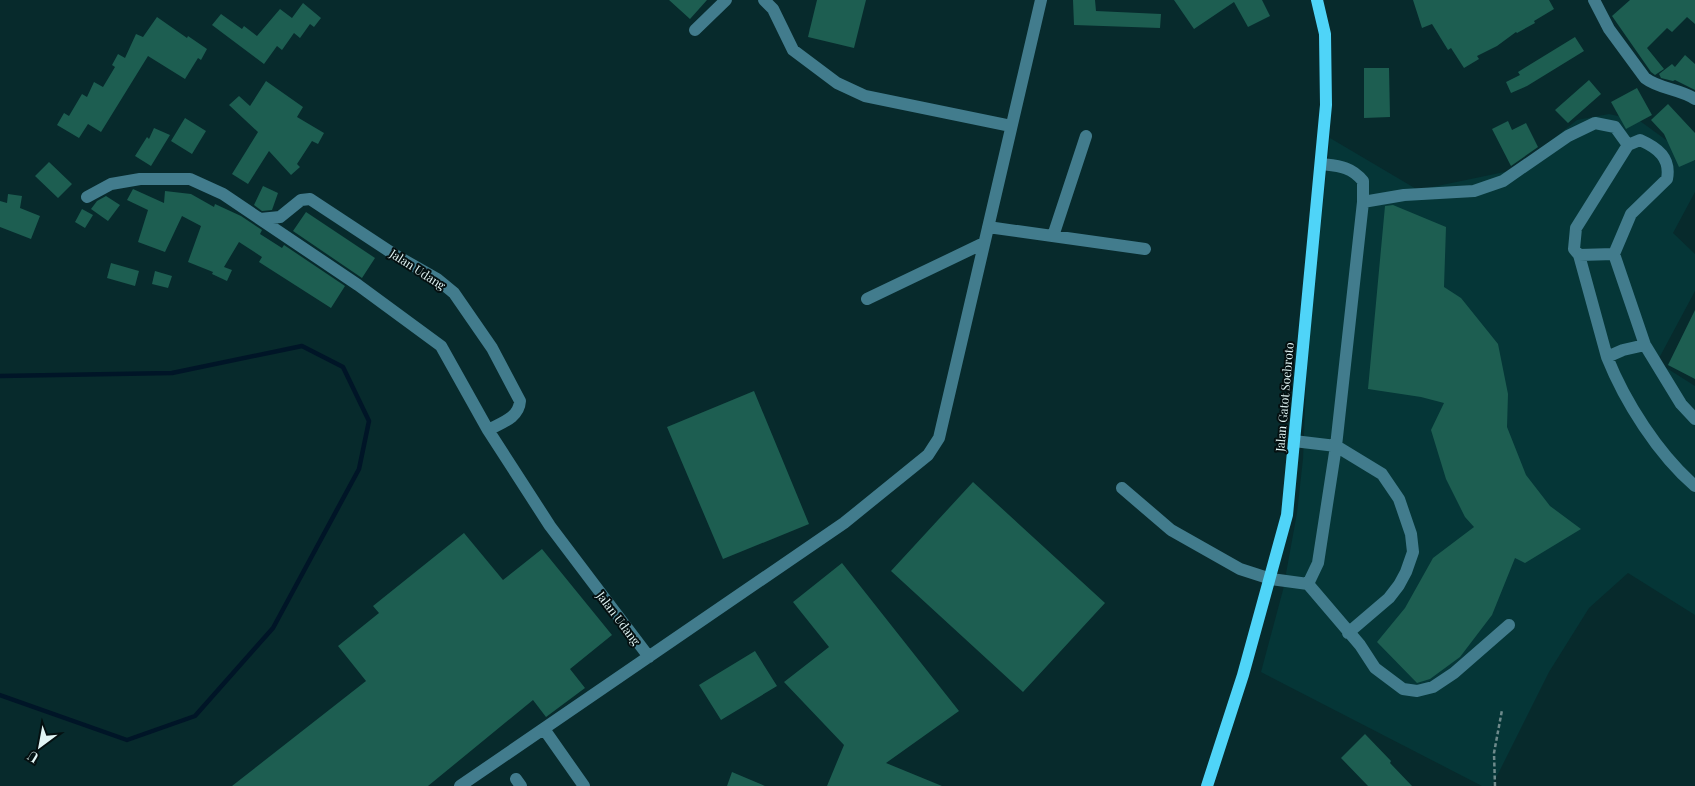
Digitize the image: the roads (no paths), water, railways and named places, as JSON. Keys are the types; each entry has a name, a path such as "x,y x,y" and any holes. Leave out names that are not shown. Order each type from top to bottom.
{"main road":[{"name":"Jalan Gatot Soebroto","path":"1207,786 1271,579 1287,515 1326,105 1325,34 1317,0"}],"street":[{"path":"695,30 726,0"},
{"path":"460,786 844,523 928,455 939,438 1041,0"},
{"path":"1594,0 1609,29 1645,78 1652,83 1686,94 1695,99"},
{"path":"770,3 793,50 837,83 865,96 1011,126"},
{"path":"1362,202 1404,195 1481,189 1503,181 1568,136 1594,123 1615,127 1628,145"},
{"path":"1053,236 1086,136"},
{"path":"1694,484 1679,472 1633,410 1607,356 1579,255 1574,249 1576,228 1628,145 1636,140 1663,154 1669,170 1667,179 1631,214 1614,254 1644,345 1681,404 1695,419"},
{"path":"1308,584 1318,563 1336,446 1363,180 1349,168 1321,164"},
{"name":"Jalan Udang","path":"88,197 111,184 140,179 190,179 223,194 358,285 441,346 488,430 550,526 649,657"},
{"name":"Jalan Udang","path":"260,219 280,217 301,200 310,199 395,255 437,279 454,293 492,348 520,401 519,409 514,416 488,430"},
{"path":"988,226 1145,249"},
{"path":"867,299 984,243"},
{"path":"1579,255 1614,254"},
{"path":"1607,356 1644,345"},
{"path":"1294,441 1336,446 1382,474 1399,499 1411,534 1413,552 1406,572 1389,598 1348,633"},
{"path":"1122,488 1171,530 1240,569 1271,579 1308,584 1375,668 1403,689 1417,691 1433,687 1454,673 1509,625"},
{"path":"544,729 584,786"}],"waterway":[{"path":"0,376 172,373 302,346 343,367 369,421 359,469 273,628 195,716 127,740 0,695"}]}
